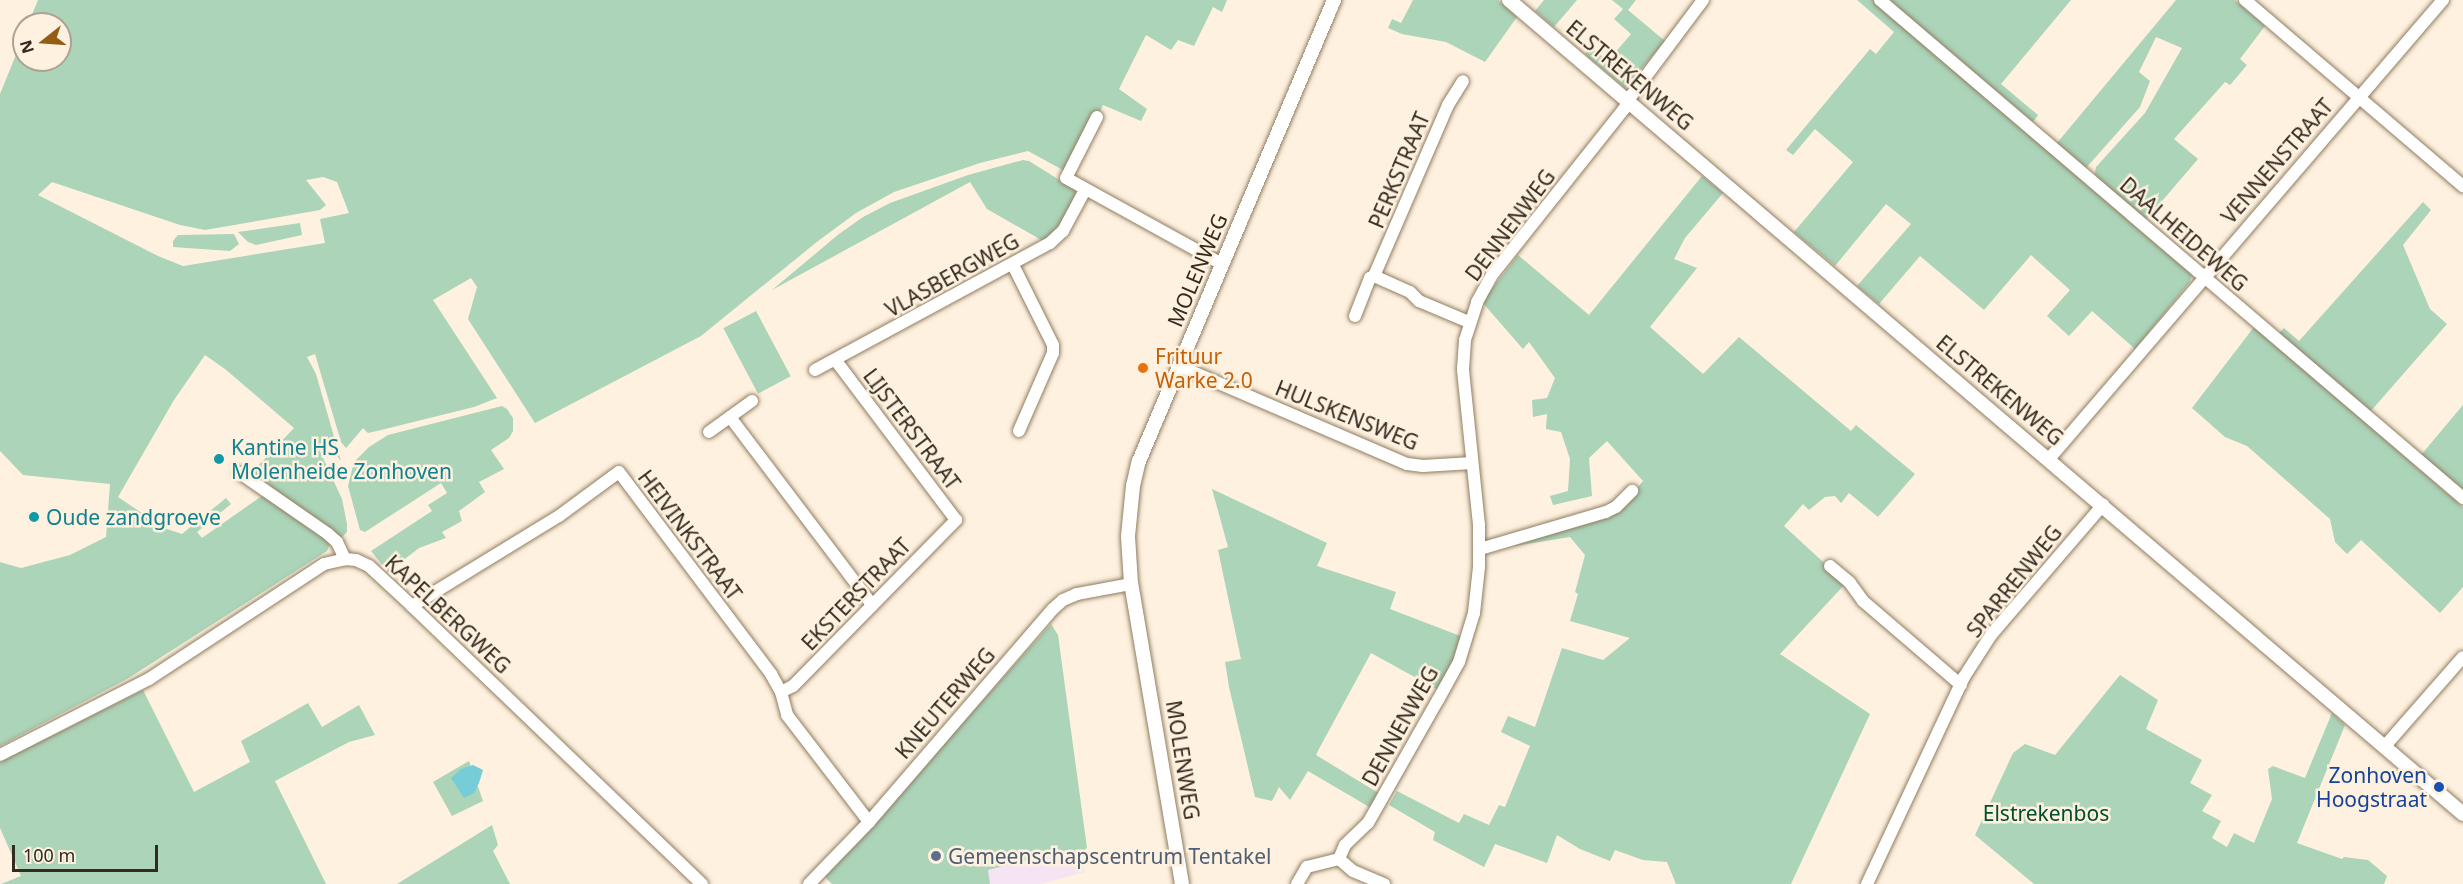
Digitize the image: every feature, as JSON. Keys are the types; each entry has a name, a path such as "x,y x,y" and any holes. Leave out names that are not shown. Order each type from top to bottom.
{"street":[{"name":"MOLENWEG","path":"1182,884 1131,584 1128,536 1133,486 1139,460 1334,0"},
{"name":"ELSTREKENWEG","path":"1509,0 2463,814"},
{"name":"DENNENWEG","path":"1339,859 1346,845 1368,823 1387,792 1459,662 1474,613 1480,549 1463,369 1469,322 1492,275 1628,101 1703,0"},
{"name":"DAALHEIDEWEG","path":"1880,0 2463,498"},
{"path":"2245,0 2463,186"},
{"name":"VENNENSTRAAT","path":"2049,459 2203,276 2443,0"},
{"name":"PERKSTRAAT","path":"1355,316 1448,105 1463,81"},
{"path":"1097,117 1066,178 1222,264"},
{"name":"VLASBERGWEG","path":"815,370 836,361 1050,243 1063,231 1086,190"},
{"path":"1013,265 1053,345 1053,353 1019,431"},
{"path":"1374,276 1410,291 1419,301 1469,322"},
{"name":"LIJSTERSTRAAT","path":"836,361 956,520"},
{"name":"HULSKENSWEG","path":"1179,366 1407,464 1423,466 1472,463"},
{"path":"709,432 752,401"},
{"path":"730,417 872,606"},
{"name":"HEIVINKSTRAAT","path":"412,606 559,516 619,472 771,674 781,693 787,715 868,822"},
{"path":"0,755 149,679 324,564 345,559 337,542 328,534 240,473"},
{"path":"1480,549 1606,512 1616,507 1632,491"},
{"name":"SPARRENWEG","path":"1866,884 1961,685 1991,635 2103,505"},
{"name":"EKSTERSTRAAT","path":"781,693 793,686 956,520"},
{"name":"KAPELBERGWEG","path":"345,559 356,560 369,566 702,884"},
{"path":"1830,566 1850,584 1863,601 1961,685"},
{"name":"KNEUTERWEG","path":"809,884 868,822 1053,609 1063,600 1077,594 1131,584"},
{"path":"2385,746 2463,657"},
{"path":"1297,884 1307,867 1339,859 1353,871 1384,884"}],"shaded area":[{"path":"1067,850 1069,856 1080,854 1085,872 1040,884 990,884 987,870"}],"green space":[{"path":"38,0 1227,0 1222,12 1213,7 1194,46 1178,40 1171,50 1146,35 1119,89 1147,109 1141,121 1103,105 1072,175 1028,151 980,163 894,192 856,213 818,241 701,336 535,423 468,319 477,287 471,278 433,300 497,398 474,407 368,433 363,428 346,448 341,442 315,354 307,357 316,374 341,461 327,442 317,445 342,499 347,532 341,538 252,472 294,428 225,369 205,355 174,400 118,497 164,528 182,534 226,498 231,504 197,532 202,538 266,493 324,538 330,544 327,551 127,679 0,746 0,562 21,568 70,555 106,537 110,484 23,475 0,451 0,94 12,64 12,72 72,72 72,12 33,12","holes":["323,177 337,182 349,213 320,219 325,243 183,266 158,256 38,195 52,182 180,225 205,230 320,210 326,205 306,180"]},
{"path":"1413,0 1498,0 1517,17 1485,62 1446,42 1402,34 1388,28 1392,19 1401,23"},
{"path":"1544,0 1577,0 1554,27 1535,11"},
{"path":"1612,0 1636,0 1628,10 1665,41 1625,88 1585,54 1591,47 1608,61 1631,34 1614,19 1623,9"},
{"path":"1857,0 1874,0 2192,275 2190,282 2135,349 2092,311 2069,336 2047,316 2070,290 2031,255 1984,310 1920,256 1879,304 1857,286 1911,224 1886,204 1835,266 1794,232 1853,162 1815,129 1793,155 1786,150 1870,49 1876,54 1894,32"},
{"path":"1888,0 2071,0 2001,84 2038,115 2033,122"},
{"path":"2176,0 2235,0 2265,26 2240,59 2247,65 2230,85 2225,82 2174,139 2198,159 2145,221 2096,178 2096,167 2145,113 2182,48 2156,37 2139,72 2150,81 2140,107 2086,168 2057,143"},
{"path":"1023,160 1029,161 1074,189 1075,195 1060,229 1043,241 987,209 970,182 772,290 839,234 863,217 890,203 968,175"},
{"path":"1702,176 1723,193 1685,238 1674,259 1697,268 1650,327 1703,374 1739,337 1851,431 1856,425 1915,474 1878,517 1849,493 1841,503 1835,496 1825,497 1809,510 1803,504 1784,526 1846,583 1780,654 1870,714 1791,884 1676,884 1667,862 1643,860 1615,850 1610,861 1580,849 1557,835 1547,863 1495,844 1484,867 1433,840 1435,832 1389,805 1397,791 1459,823 1464,814 1489,825 1499,805 1505,807 1530,746 1501,732 1508,716 1535,727 1562,648 1603,660 1630,638 1570,621 1578,594 1575,592 1585,555 1570,537 1515,546 1514,541 1629,498 1643,481 1607,441 1589,458 1592,496 1553,505 1550,496 1568,491 1570,459 1561,432 1546,429 1547,414 1533,417 1532,400 1547,398 1555,378 1529,342 1523,349 1482,302 1518,255 1589,315"},
{"path":"2423,202 2431,210 2403,245 2430,309 2447,324 2370,412 2279,333 2284,328 2299,341"},
{"path":"300,223 302,235 256,245 248,242 238,232"},
{"path":"234,234 239,244 230,251 173,247 173,241 178,235"},
{"path":"756,311 791,376 758,394 723,328"},
{"path":"2254,327 2463,507 2463,587 2440,613 2361,540 2347,554 2335,542 2330,519 2247,446 2225,437 2192,408"},
{"path":"2463,405 2463,491 2421,455"},
{"path":"502,406 513,418 513,431 509,438 491,450 504,469 479,482 485,492 459,511 462,521 442,532 446,538 419,548 388,572 371,551 432,511 428,505 447,493 441,483 365,532 360,530 348,486 354,462 369,447 388,435"},
{"path":"1212,489 1327,543 1317,566 1396,592 1390,609 1463,637 1440,691 1371,653 1320,747 1316,755 1380,794 1371,808 1308,771 1290,800 1279,787 1272,801 1255,797 1225,662 1241,659 1218,550 1228,547"},
{"path":"1051,624 1058,635 1087,848 1080,854 1069,856 1067,850 988,870 990,884 832,884 825,877"},
{"name":"Elstrekenbos","path":"2120,675 2158,700 2146,729 2202,760 2190,783 2212,795 2202,811 2221,821 2212,838 2227,847 2234,833 2254,843 2272,799 2268,769 2273,766 2305,778 2332,713 2345,725 2297,843 2342,859 2344,857 2368,860 2387,876 2384,884 2034,884 1975,835 2013,753 2025,744 2055,755"},
{"path":"143,690 194,792 250,762 241,741 308,703 322,727 359,705 375,735 349,742 275,781 326,884 1,884 21,876 0,828 0,762"},
{"path":"469,761 483,801 452,816 433,782"},
{"path":"492,825 498,845 493,851 510,884 397,884"}],"water":[{"path":"473,765 483,770 474,793 464,798 451,778 461,769"}],"place":[{"name":"Frituur Warke 2.0","path":"1143,368"},
{"name":"Kantine HS Molenheide Zonhoven","path":"219,459"},
{"name":"Oude zandgroeve","path":"34,517"},
{"name":"Zonhoven Hoogstraat","path":"2439,787"},
{"name":"Gemeenschapscentrum Tentakel","path":"936,856"}]}
